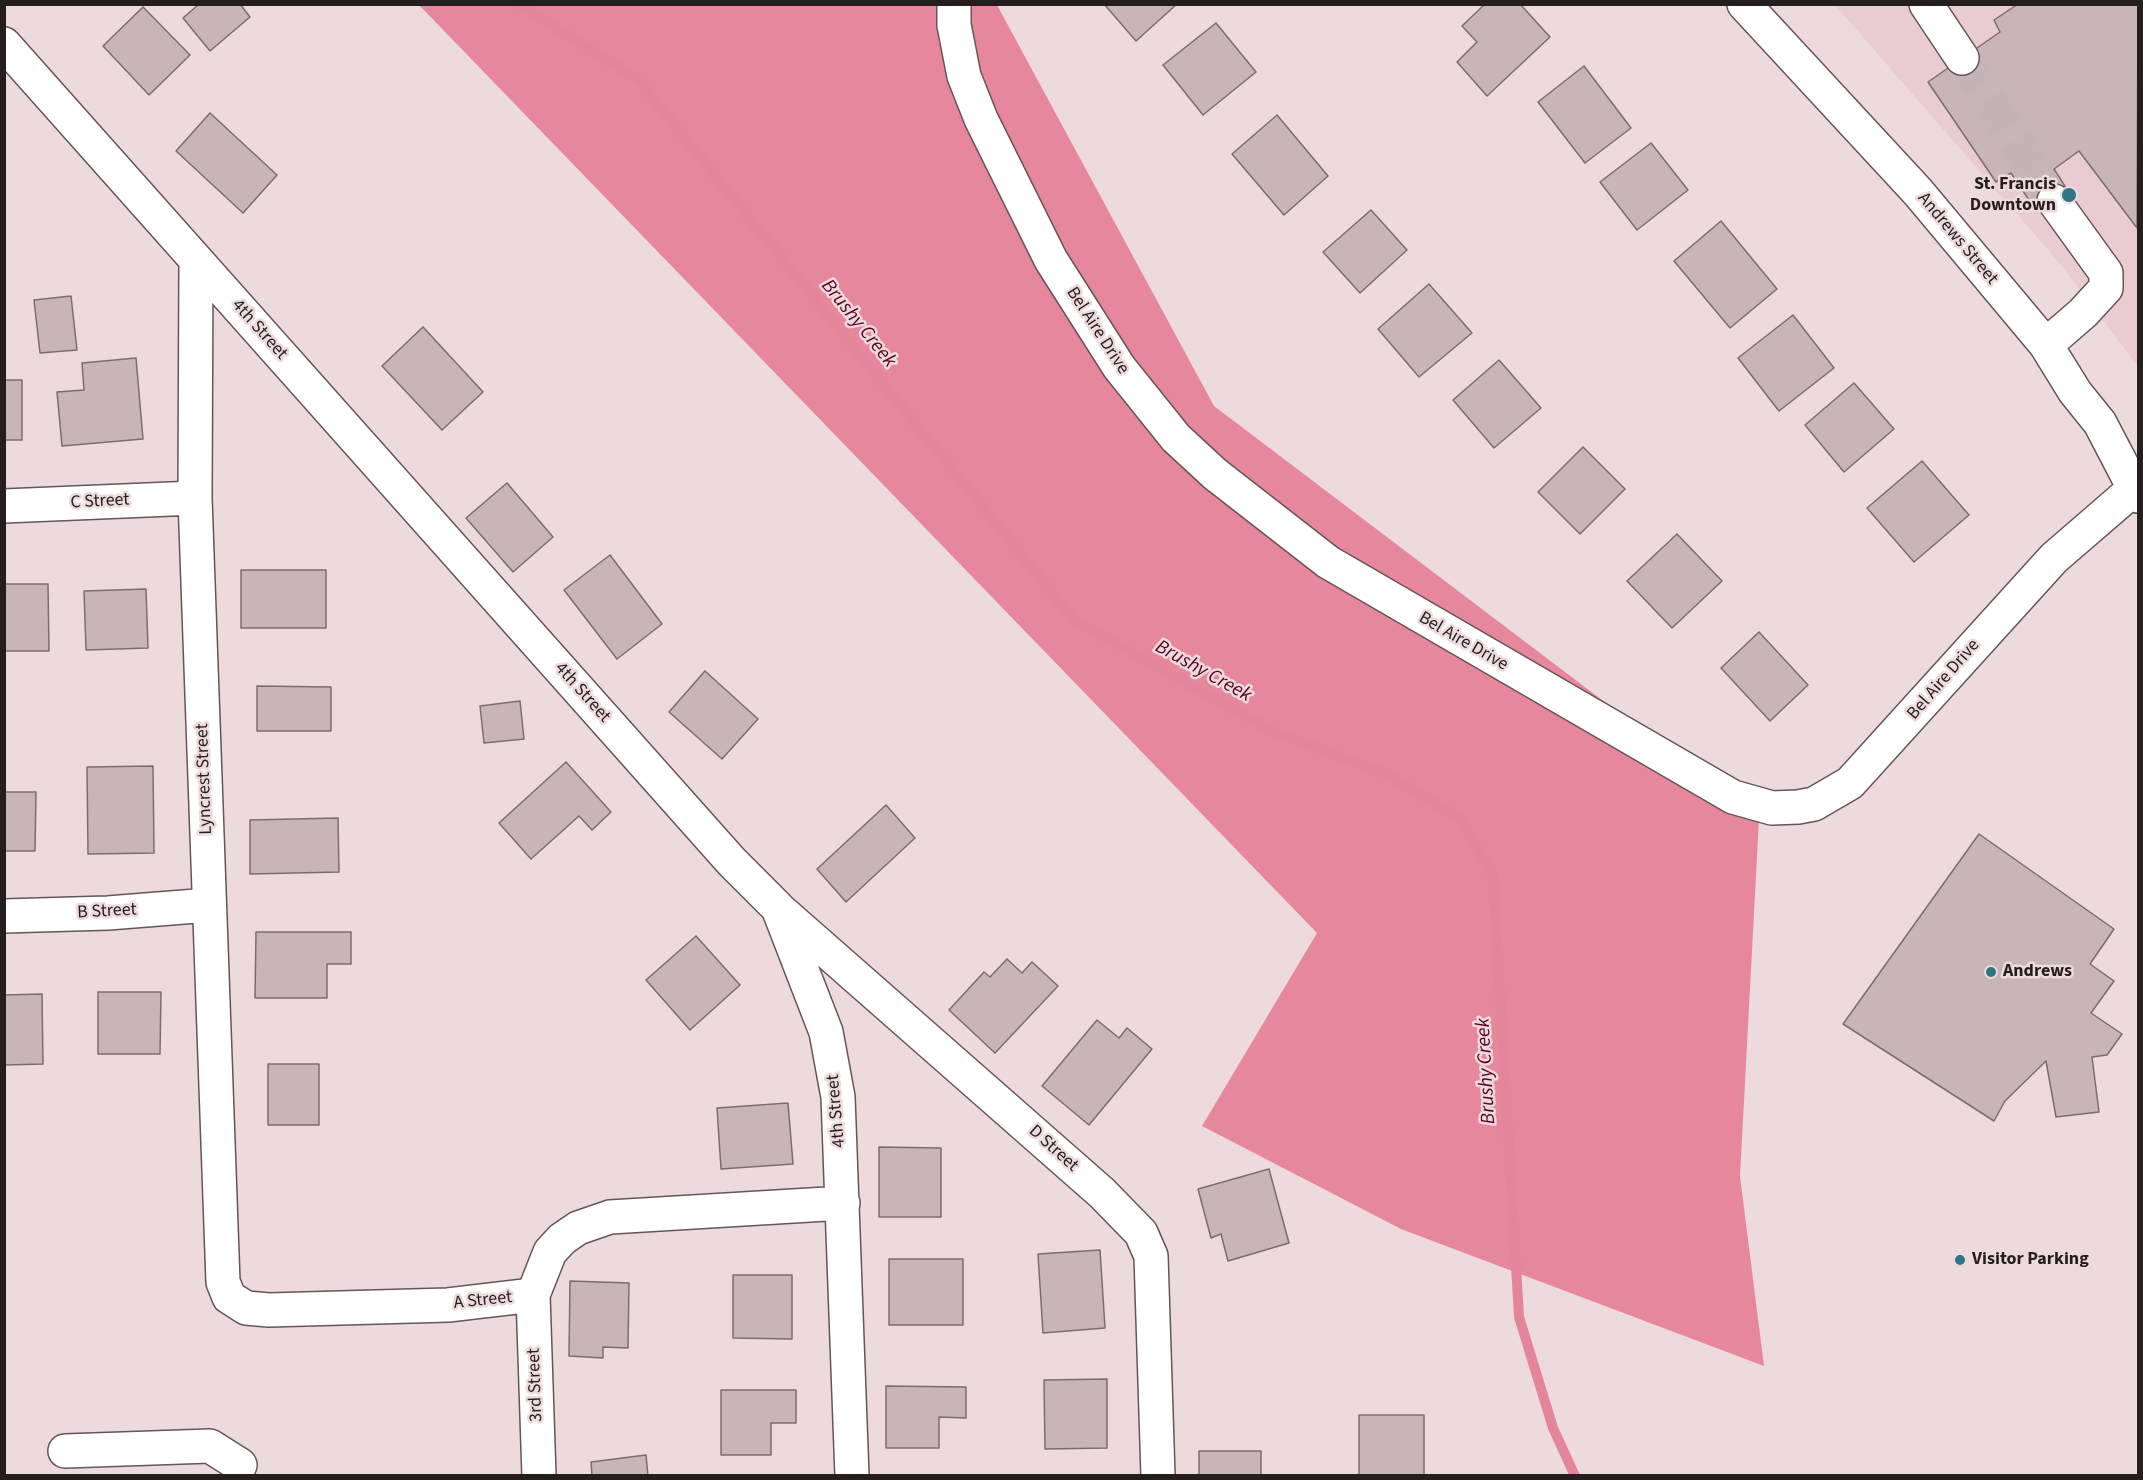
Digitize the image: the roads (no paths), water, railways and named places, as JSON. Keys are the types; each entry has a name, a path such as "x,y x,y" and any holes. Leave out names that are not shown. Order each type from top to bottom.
{"street":[{"name":"Bel Aire Drive","path":"954,4 954,25 964,76 981,120 1051,260 1119,367 1176,438 1215,474 1328,562 1733,797 1772,808 1798,807 1814,804 1850,783 2054,558 2137,492"},
{"name":"Andrews Street","path":"1744,4 1918,192 2046,345 2075,392 2100,423 2137,492"},
{"path":"1926,4 1962,58"},
{"name":"4th Street","path":"4,44 732,862 778,909 826,1032 838,1097 852,1476"},
{"path":"2046,345 2084,313 2106,288 2106,273 2054,201"},
{"name":"Lyncrest Street","path":"196,260 195,498 223,1282 229,1297"},
{"name":"C Street","path":"4,506 195,498"},
{"name":"B Street","path":"4,916 108,913 209,905"},
{"name":"D Street","path":"778,909 1094,1185 1141,1233 1151,1256 1158,1476"},
{"name":"A Street","path":"229,1297 246,1308 269,1310 448,1305 533,1295 550,1251 578,1228 610,1217 843,1203"},
{"name":"3rd Street","path":"533,1295 539,1476"},
{"path":"65,1451 210,1446 240,1465"}],"waterway":[{"name":"Brushy Creek","path":"519,4 638,80 1074,620 1272,731 1386,774 1460,818 1493,875 1519,1317 1553,1428 1575,1476"}],"tunnel":[{"path":"1962,58 2054,201"}],"place":[{"name":"St. Francis Downtown","path":"2069,195"},
{"name":"Andrews","path":"1991,972"},
{"name":"Visitor Parking","path":"1960,1260"}]}
